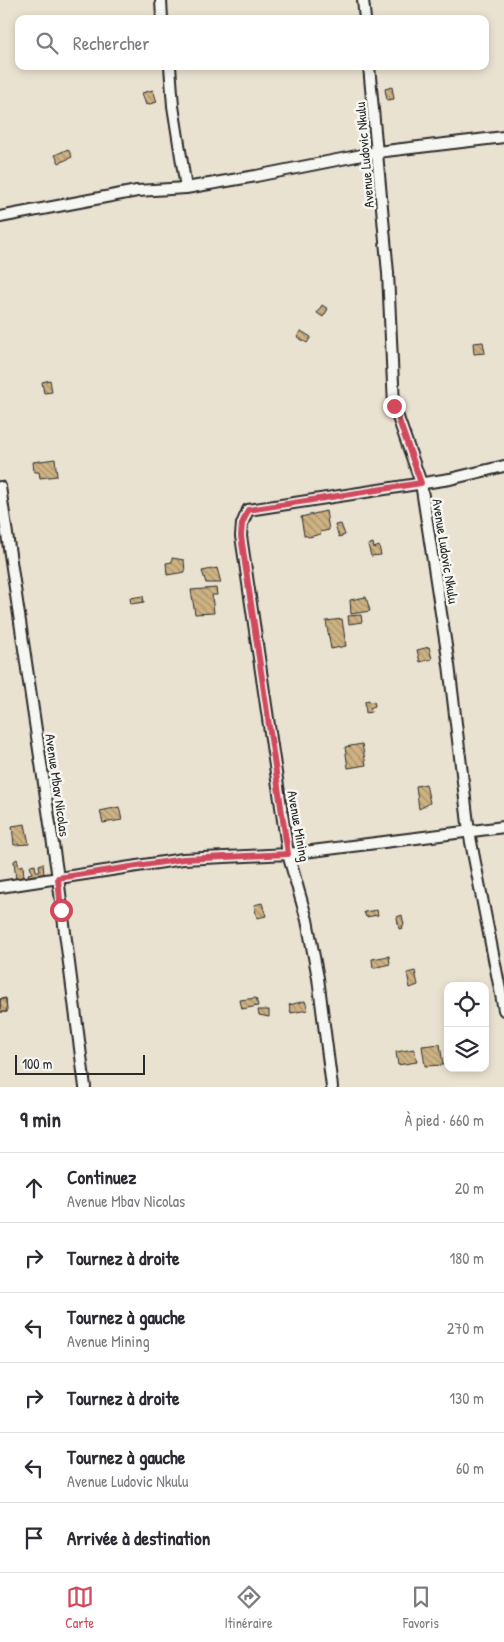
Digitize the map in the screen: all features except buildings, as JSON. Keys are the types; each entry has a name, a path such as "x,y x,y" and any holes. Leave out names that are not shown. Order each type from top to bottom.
{"street":[{"path":"161,0 162,15"},
{"path":"363,0 365,15"},
{"path":"170,70 173,106 186,188"},
{"name":"Avenue Ludovic Nkulu","path":"369,70 388,273 394,406 421,483 450,665 469,832 504,1010"},
{"path":"0,217 137,191 186,188 328,163 377,152 504,137"},
{"path":"421,483 450,480 504,466"},
{"name":"Avenue Mining","path":"332,1087 318,978 307,920 288,854 241,536 242,524 248,510 421,483"},
{"name":"Avenue Mbav Nicolas","path":"0,487 4,553 58,878 86,1087"},
{"path":"0,887 183,859 288,854 504,826"}],"route":[{"path":"61,910 58,878 183,859 288,854 255,646 241,536 242,524 248,510 421,483 394,406"}]}
